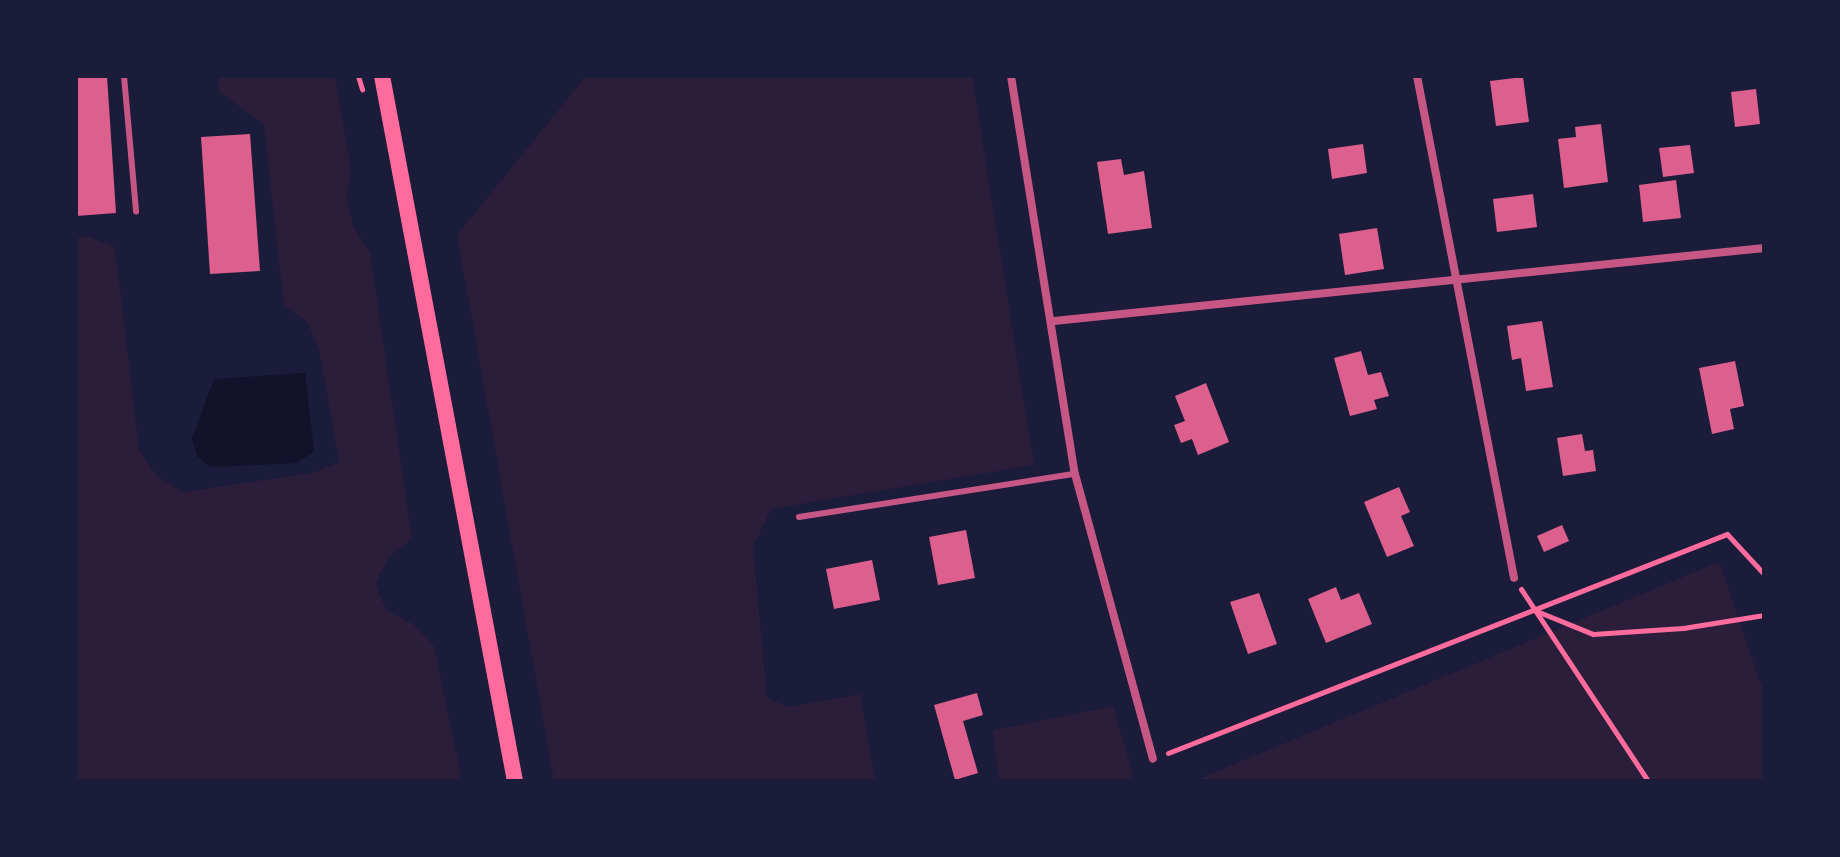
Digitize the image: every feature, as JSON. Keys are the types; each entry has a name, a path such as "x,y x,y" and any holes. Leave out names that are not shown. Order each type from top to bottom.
{"main road":[{"path":"382,76 515,781"}],"street":[{"path":"1011,76 1054,321 1075,474 1153,759"},
{"path":"1417,76 1454,281 1514,578"},
{"path":"1054,321 1764,248"}],"lane":[{"path":"124,76 136,211"},
{"path":"799,517 1075,474"}],"path":[{"path":"1153,759 1727,534 1764,574"},
{"path":"1514,578 1648,781"},
{"path":"1533,609 1593,634 1683,628 1764,615"}],"shaded area":[{"path":"219,76 335,76 351,169 347,197 353,226 370,253 412,539 388,558 375,584 387,611 413,624 434,646 462,781 76,781 76,238 89,236 115,248 139,450 158,477 183,492 313,473 339,462 319,349 307,322 284,306 264,125 219,91"},
{"path":"586,76 972,76 1034,465 771,509 753,547 767,698 789,707 860,694 875,781 554,781 457,235"},
{"path":"305,373 314,451 297,463 211,467 197,456 192,439 214,379"},
{"path":"1719,562 1764,693 1764,781 1194,781"},
{"path":"1113,706 1135,781 999,781 993,730"}],"building":[{"path":"76,76 107,76 116,213 76,216"},
{"path":"1523,77 1529,122 1496,126 1490,81"},
{"path":"1756,89 1760,124 1735,127 1731,92"},
{"path":"1601,124 1608,182 1564,188 1558,139 1576,137 1575,127"},
{"path":"250,134 260,271 210,274 201,137"},
{"path":"1363,144 1367,173 1332,179 1328,149"},
{"path":"1690,145 1694,173 1663,177 1659,148"},
{"path":"1121,159 1124,175 1144,171 1152,228 1108,234 1097,162"},
{"path":"1676,180 1681,218 1643,222 1639,185"},
{"path":"1533,194 1537,227 1497,232 1493,199"},
{"path":"1377,228 1384,269 1345,275 1339,234"},
{"path":"1542,321 1553,387 1526,391 1521,358 1512,360 1507,326"},
{"path":"1361,351 1368,375 1381,372 1389,396 1374,400 1377,409 1350,416 1334,358"},
{"path":"1735,361 1744,406 1730,409 1734,429 1712,434 1699,368"},
{"path":"1206,383 1229,442 1198,455 1192,439 1181,443 1174,425 1185,421 1175,396"},
{"path":"1582,434 1585,451 1593,450 1596,471 1563,476 1557,438"},
{"path":"1399,487 1410,512 1401,516 1414,546 1387,557 1364,502"},
{"path":"1562,525 1569,541 1544,552 1537,536"},
{"path":"966,530 975,578 938,585 929,537"},
{"path":"872,560 880,600 834,609 826,569"},
{"path":"1336,587 1341,600 1359,593 1372,624 1326,643 1308,599"},
{"path":"1259,593 1277,644 1248,654 1230,602"},
{"path":"977,693 983,715 963,721 978,773 955,780 934,705"}]}
